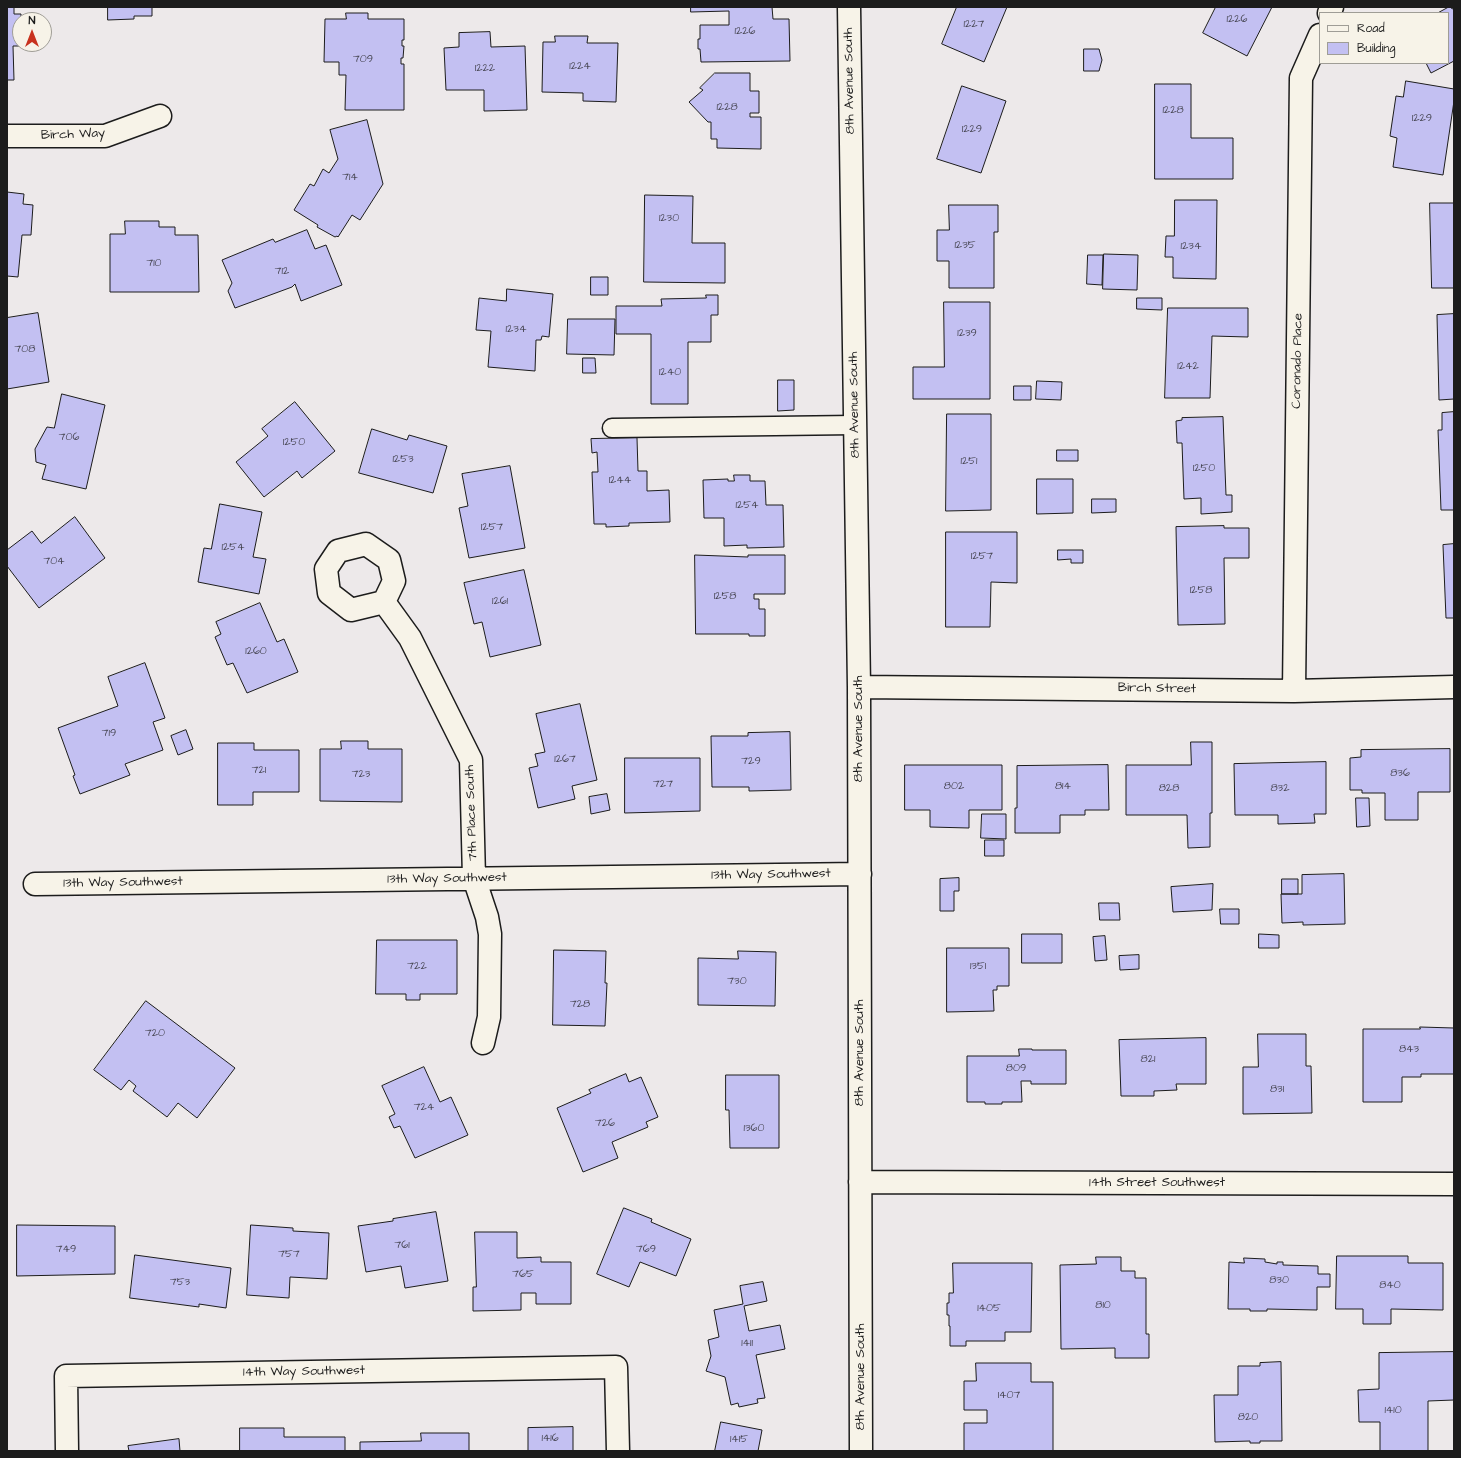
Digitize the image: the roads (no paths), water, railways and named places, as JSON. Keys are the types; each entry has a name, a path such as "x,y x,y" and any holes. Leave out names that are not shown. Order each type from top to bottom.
{"street":[{"name":"8th Avenue South","path":"849,7 859,687 861,1451"},
{"name":"Coronado Place","path":"1294,690 1302,78 1319,37"},
{"name":"Birch Way","path":"7,136 105,136 160,116"},
{"name":"7th Place South","path":"384,602 410,638 471,760 474,878 487,917 490,934 489,1017 483,1043"},
{"name":"Birch Street","path":"859,687 1294,690 1454,687"},
{"name":"13th Way Southwest","path":"35,884 860,874"},
{"name":"14th Street Southwest","path":"860,1182 1454,1184"},
{"name":"14th Way Southwest","path":"67,1451 66,1376 616,1367 618,1451"}],"lane":[{"path":"612,428 855,425"}]}
